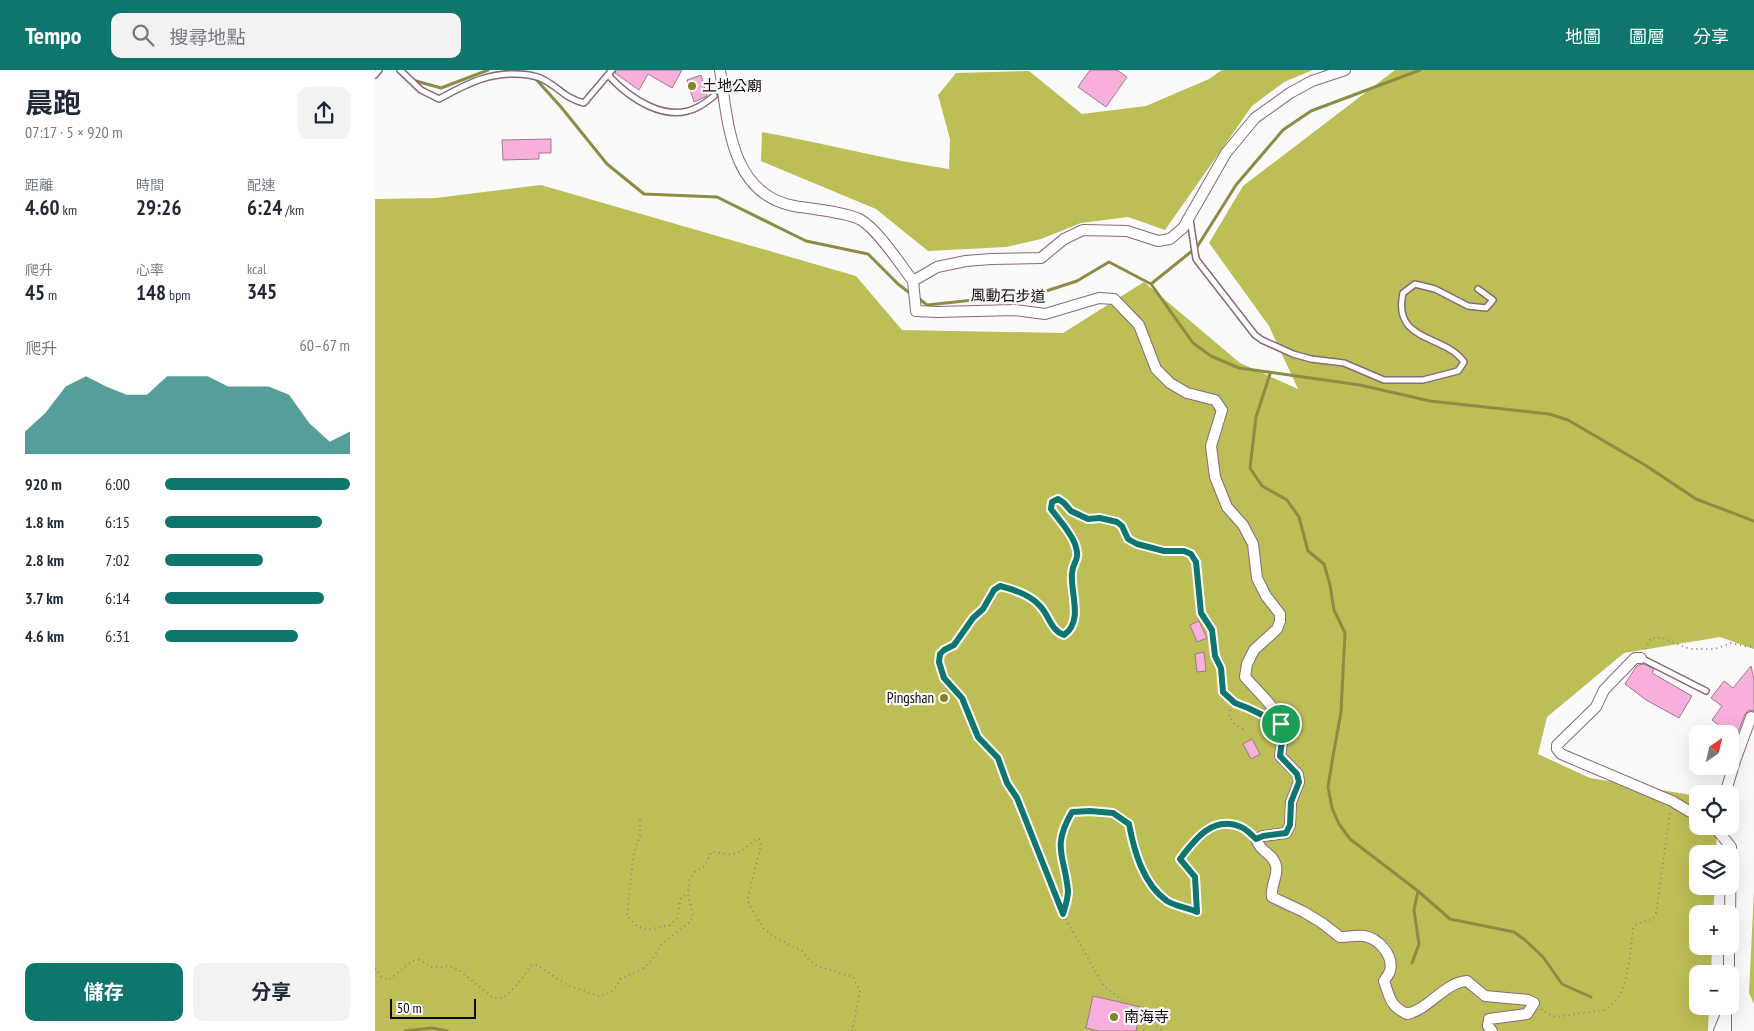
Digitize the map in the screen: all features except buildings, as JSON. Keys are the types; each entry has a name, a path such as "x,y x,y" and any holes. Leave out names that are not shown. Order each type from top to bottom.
{"street":[{"path":"720,70 729,132 739,163 758,188 771,199 786,204 860,219 870,226 913,281 937,267 966,261 1041,258 1064,239 1083,230 1127,231 1158,241 1170,239 1183,228 1227,153 1255,118 1290,93 1312,81 1345,70"},
{"name":"風動石步道","path":"913,281 916,311 1015,310 1045,314 1099,298 1114,299 1139,325 1156,370 1170,383 1187,393 1215,400 1222,410 1211,446 1215,477 1227,507 1243,525 1253,544 1257,578 1266,596 1280,614 1281,621 1277,629 1254,650 1247,664 1245,677 1271,704 1283,732 1280,756 1297,774 1299,782 1291,802 1290,825 1286,833 1263,836 1256,839"},
{"path":"1641,658 1635,658 1604,690 1596,707 1557,745 1557,749 1561,754 1672,801 1689,811"},
{"path":"1728,785 1751,717"},
{"path":"1721,835 1731,847 1730,905"},
{"path":"1256,839 1260,849 1274,860 1276,869 1275,880 1271,890 1272,897 1322,922 1340,937 1365,936 1377,941 1383,947 1390,962 1390,971 1384,981 1391,1002 1396,1009 1407,1014 1414,1012 1421,1009 1459,981 1467,980 1485,996 1534,1002 1527,1014 1489,1020 1488,1026 1492,1031"},
{"path":"1719,1031 1724,1015"},
{"path":"1726,1015 1726,1031"}],"lane":[{"path":"375,75 379,70"},
{"path":"400,70 421,90 439,99 495,71 517,71 544,80 572,100 584,104 610,72 632,98 652,108 677,113 698,108 715,96"},
{"path":"1189,217 1195,257 1255,334 1262,340 1293,354 1311,359 1344,363 1384,380 1423,380 1458,371 1464,362 1459,354 1417,333 1407,325 1401,304 1403,293 1415,284 1435,290 1468,306 1487,308 1493,300 1477,289"},
{"path":"1641,658 1706,691"}],"path":[{"path":"1125,1003 1103,984 1063,914 1017,798 1007,783 998,758 978,737 962,698 944,678 939,662 940,654 954,645 973,618 983,609 994,590 1000,586 1024,595 1039,604 1055,630 1064,635 1068,632 1076,610 1071,572 1078,557 1074,543 1051,509 1052,502 1058,499 1071,511 1088,519 1100,518 1117,522 1122,526 1128,539 1137,544 1164,551 1184,551 1194,558 1198,570 1201,613 1212,630 1215,656 1221,668 1223,692 1235,703 1265,716"},
{"path":"1641,658 1651,638 1663,638 1690,649 1715,649 1731,643 1754,648"},
{"path":"930,699 952,688"},
{"path":"1235,703 1231,708 1229,717 1243,729"},
{"path":"1534,1002 1548,1014 1556,1017 1604,1010 1611,1007 1625,986 1633,929 1636,924 1653,919 1655,913 1672,801"},
{"path":"1063,914 1068,893 1060,847 1063,828 1072,812 1113,813 1129,824 1133,842 1144,872 1155,889 1168,901 1197,912 1195,877 1180,859 1194,841 1208,828 1225,823 1242,827 1256,839"},
{"path":"640,820 639,836 633,856 627,916 637,926 647,930 670,925 677,918 681,898 687,894"},
{"path":"375,968 381,976 389,980 412,960 419,960 434,968 449,966 459,970 492,997 499,999 504,997 514,987 532,965 537,965 569,986 597,996 610,993 620,979 642,969 652,960 661,945 690,922 693,914 687,894 689,881 695,872 705,866 711,852 731,855 745,848 756,838 759,839 761,845 754,881 748,898 749,904 763,928 773,936 803,951 809,960 817,966 853,977 859,987 860,998 852,1031"},
{"path":"1144,1031 1140,1015 1164,1031"}],"shaded area":[{"path":"1222,70 1313,70 1284,82 1252,106 1165,230 1128,217 1081,223 1041,239 1006,247 928,251 876,209 761,161 762,132 949,169 950,139 938,95 956,73 1029,71 1082,114 1146,106 1209,79"},
{"path":"1395,70 1754,70 1754,649 1720,637 1624,653 1547,717 1538,754 1590,778 1689,795 1689,835 1717,835 1716,845 1689,845 1689,895 1714,895 1714,905 1689,905 1689,955 1712,955 1711,965 1689,965 1689,1015 1709,1015 1708,1031 375,1031 375,199 436,198 541,185 856,276 902,330 1063,333 1144,282 1240,363 1298,389 1269,326 1209,243 1243,186"},
{"path":"1754,890 1754,1004 1749,993"}],"waterway":[{"path":"416,81 441,88 488,70"},
{"path":"504,70 513,72"},
{"path":"1151,284 1197,247 1236,185 1283,130 1311,111 1420,70"},
{"path":"534,77 607,164 644,194 717,197 806,241 868,254 898,284 911,294"},
{"path":"917,297 927,305 1040,293 1077,281 1109,262 1151,284 1193,343 1211,356 1239,368 1360,385 1430,401 1549,414 1568,420 1645,465 1696,499 1754,521"},
{"path":"1270,374 1256,417 1250,468 1262,486 1287,500 1299,517 1308,551 1324,564 1334,610 1345,633 1341,712 1328,787 1332,808 1339,824 1350,839 1418,891 1450,919 1514,932 1543,957 1562,984 1591,997"},
{"path":"1412,963 1419,944 1414,910 1418,891"},
{"path":"405,1031 432,1028 447,1031"}],"place":[{"name":"土地公廟","path":"692,86"},
{"name":"Pingshan","path":"944,698"},
{"name":"南海寺","path":"1114,1017"}],"route":[{"path":"1058,499 1071,511 1088,519 1111,519 1117,522 1122,526 1128,539 1137,544 1164,551 1184,551 1191,554 1198,570 1201,613 1212,630 1215,656 1221,668 1223,692 1235,703 1281,724 1283,732 1280,756 1297,774 1299,782 1291,802 1290,825 1286,833 1263,836 1256,839 1242,827 1225,823 1208,828 1194,841 1180,859 1195,877 1197,912 1168,901 1155,889 1144,872 1133,842 1129,824 1113,813 1090,811 1072,812 1063,828 1060,847 1068,893 1063,914 1017,798 1007,783 998,758 978,737 962,698 944,678 939,662 940,654 954,645 973,618 983,609 994,590 1000,586 1024,595 1039,604 1055,630 1064,635 1068,632 1076,610 1071,572 1078,557 1074,543 1051,509 1050,505 1052,502 1058,499"}]}
